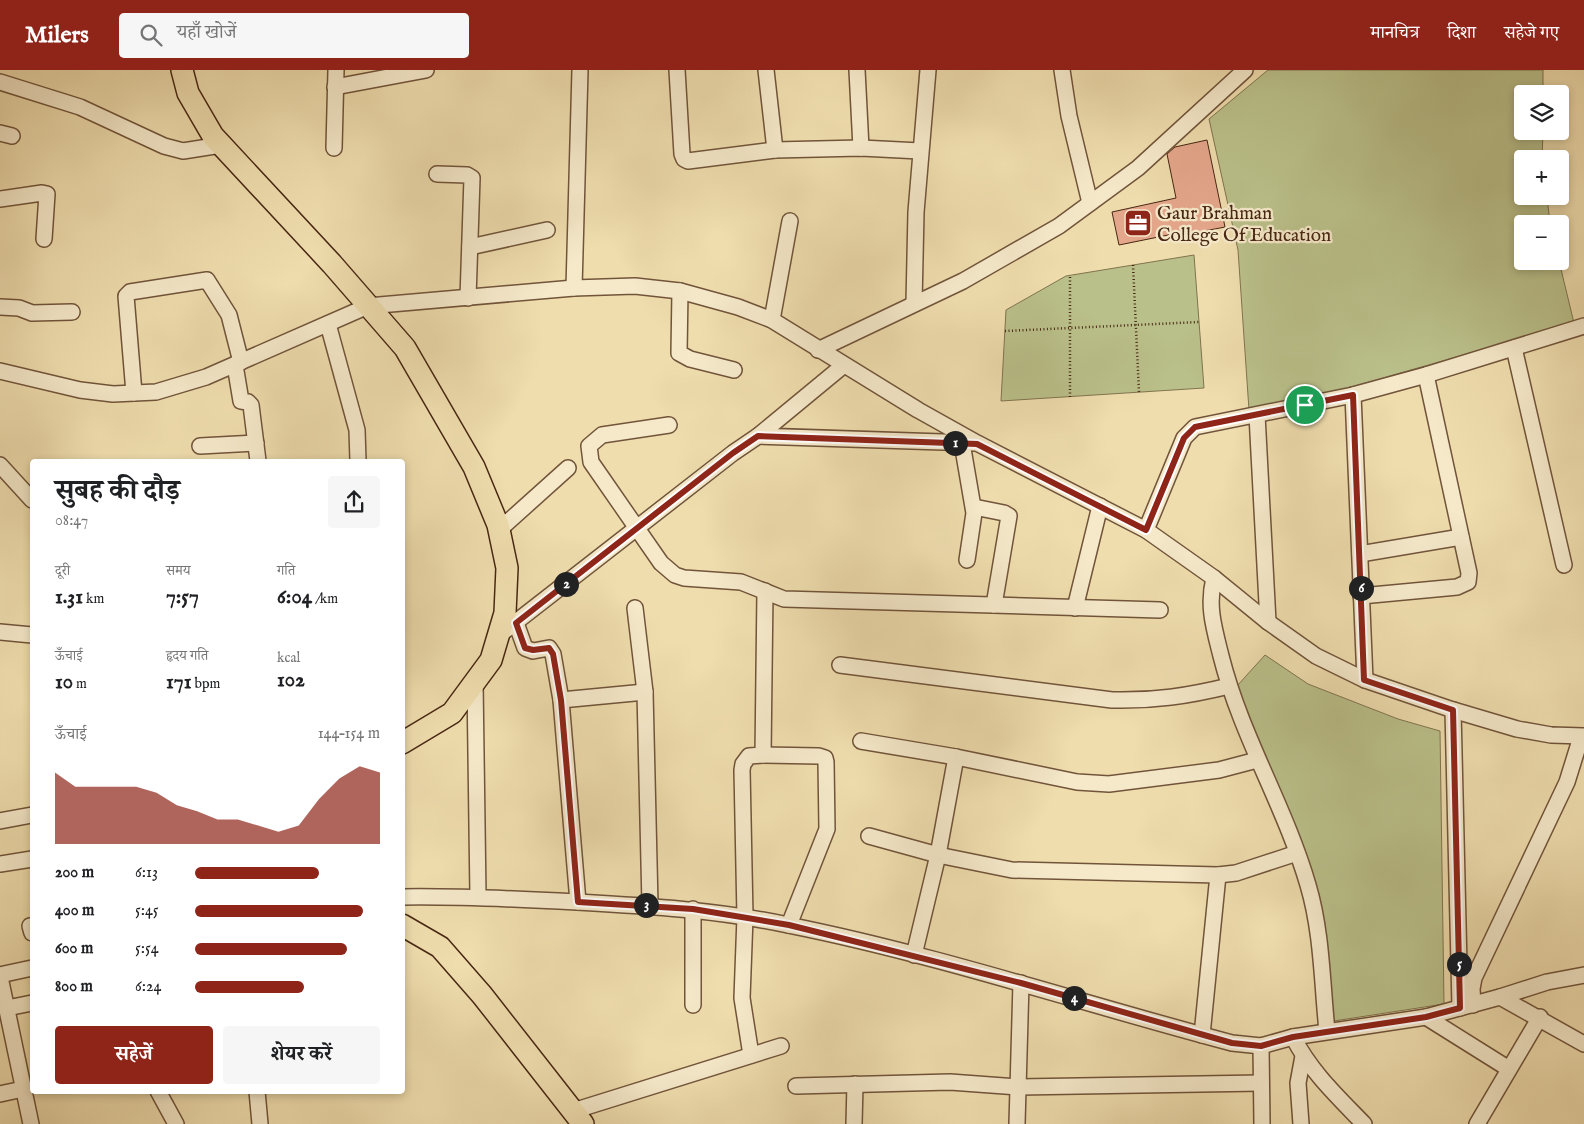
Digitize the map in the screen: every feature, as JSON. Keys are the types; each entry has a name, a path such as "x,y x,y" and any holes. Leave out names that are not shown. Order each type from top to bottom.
{"highway":[{"path":"182,70 188,92 213,136 405,348 474,467 500,530 507,568 505,613 491,660 452,712 405,741"},
{"path":"405,927 440,947 482,995 578,1118"}],"street":[{"path":"334,148 336,70"},
{"path":"335,87 426,70"},
{"path":"574,288 580,70"},
{"path":"677,70 684,158 694,160 775,150 861,148 920,151"},
{"path":"766,70 775,150"},
{"path":"857,70 861,148"},
{"path":"914,303 920,151 928,70"},
{"path":"1062,70 1070,116 1090,203"},
{"path":"818,350 963,281 1059,226 1138,168 1239,72"},
{"path":"0,82 80,107 164,146 183,151 221,145"},
{"path":"437,174 467,175 472,178 468,298"},
{"path":"0,199 42,193 48,194 44,239"},
{"path":"772,320 790,221"},
{"path":"470,246 547,230"},
{"path":"134,393 126,296 130,292 207,280 229,315 238,363 240,401 248,402 251,405 258,459"},
{"path":"0,371 80,390 113,394 156,392 206,377 368,306 574,288 635,286 680,291 738,307 772,320 818,350 977,444 1146,530 1214,578 1268,622 1316,656 1364,680 1453,710 1517,729 1551,735 1583,737 1567,782 1474,978 1466,1006"},
{"path":"680,291 678,353 690,360 734,370"},
{"path":"0,307 19,308 32,313 72,312"},
{"path":"328,324 357,430 358,459"},
{"path":"1146,530 1184,438 1201,424 1257,416 1353,395 1426,375 1584,326"},
{"path":"1514,348 1564,565"},
{"path":"498,636 758,436 844,365"},
{"path":"1361,596 1464,586 1468,582 1469,574 1426,375"},
{"path":"1353,395 1364,680"},
{"path":"1257,416 1268,622"},
{"path":"670,425 602,435 589,446 591,462 662,563 675,575 684,578 742,582 784,599 1160,610"},
{"path":"758,436 977,444"},
{"path":"200,446 256,443"},
{"path":"962,443 974,507 974,521 967,560"},
{"path":"0,465 30,498"},
{"path":"500,530 568,468"},
{"path":"1075,608 1100,506"},
{"path":"974,507 1004,513 1009,516 994,606"},
{"path":"1360,554 1461,537"},
{"path":"1214,578 1210,594 1211,617 1229,686 1257,760 1297,853 1308,886 1316,923 1327,1031"},
{"path":"763,755 765,591"},
{"path":"635,608 645,692 650,905"},
{"path":"516,623 525,648 533,650 545,648 552,651 561,700 578,902"},
{"path":"0,632 30,635"},
{"path":"840,665 1112,700 1150,701 1180,698 1229,686"},
{"path":"476,682 478,896"},
{"path":"561,700 645,692"},
{"path":"1453,710 1466,1006"},
{"path":"861,741 956,757 1077,782 1109,784 1220,770 1257,760"},
{"path":"752,1055 742,998 745,917 742,770 743,764 749,756 819,756 825,758 826,762 827,828 789,925"},
{"path":"914,955 938,854 956,757"},
{"path":"0,821 30,815"},
{"path":"869,836 938,854 1012,870 1218,875 1236,873 1297,853"},
{"path":"0,864 30,859"},
{"path":"1202,1035 1218,875"},
{"path":"405,897 478,896 650,905 745,917 789,925 914,955 1021,983 1232,1043 1261,1046 1293,1037 1327,1031 1426,1017 1547,982 1584,975"},
{"path":"693,909 693,1005"},
{"path":"30,968 0,976 5,1016 31,1124"},
{"path":"1017,1124 1021,983"},
{"path":"1500,997 1540,1017 1584,1044"},
{"path":"5,1016 30,1004"},
{"path":"1426,1017 1509,1069"},
{"path":"1477,1124 1540,1017"},
{"path":"1293,1037 1303,1056 1321,1080 1364,1124"},
{"path":"578,1118 781,1046"},
{"path":"1261,1046 1262,1124"},
{"path":"1301,1124 1298,1083 1303,1056"},
{"path":"796,1086 950,1082 1019,1087 1261,1083"},
{"path":"854,1124 855,1084"},
{"path":"0,1094 23,1088"},
{"path":"160,1094 176,1124"},
{"path":"257,1094 260,1124"}],"path":[{"path":"1132,265 1139,392"},
{"path":"1070,276 1070,397"},
{"path":"1005,331 1199,322"}],"green space":[{"path":"1268,70 1543,70 1543,85 1514,85 1514,140 1543,140 1542,150 1514,150 1514,205 1548,205 1549,215 1514,215 1514,270 1561,270 1574,323 1338,391 1249,410 1238,250 1209,119"},
{"path":"1194,255 1204,388 1001,401 1006,310 1066,276"},
{"path":"1265,655 1308,684 1398,719 1440,731 1444,1004 1334,1021 1318,897 1237,686"}],"building":[{"path":"1207,140 1225,227 1184,235 1183,232 1119,245 1112,212 1176,198 1167,154 1175,147"}],"place":[{"name":"Gaur Brahman College Of Education","path":"1138,223"}],"route":[{"path":"1353,395 1364,680 1453,710 1460,1008 1426,1017 1293,1037 1261,1046 1232,1043 1021,983 789,925 693,909 578,902 561,700 553,654 549,648 529,650 525,648 516,623 733,453 758,436 977,444 1146,530 1184,438 1195,427 1201,424 1257,416 1305,405 1353,395"}]}
